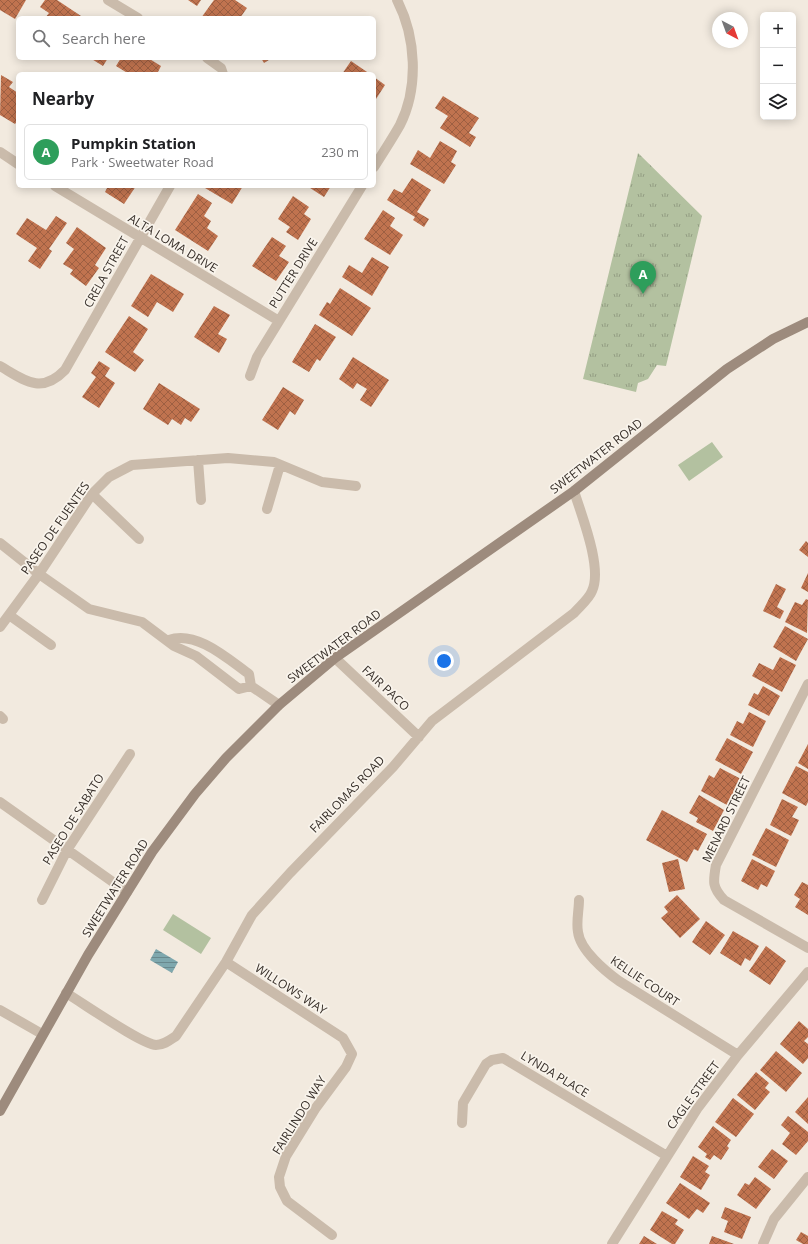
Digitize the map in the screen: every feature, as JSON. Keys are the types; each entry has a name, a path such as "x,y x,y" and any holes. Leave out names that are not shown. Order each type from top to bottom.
{"main road":[{"name":"SWEETWATER ROAD","path":"0,1111 66,993 152,852 195,794 226,758 279,705 335,658 574,491 727,369 774,339 808,322"}],"street":[{"path":"108,0 135,16"},
{"path":"376,164 400,124 408,102 412,78 413,63 408,32 397,0"},
{"path":"210,60 221,68 222,72"},
{"path":"0,152 16,163"},
{"name":"ALTA LOMA DRIVE","path":"57,188 279,321"},
{"name":"CRELA STREET","path":"0,366 29,383 36,384 49,382 65,370 169,188"},
{"name":"PUTTER DRIVE","path":"250,376 257,357 361,188"},
{"name":"PASEO DE FUENTES","path":"0,627 39,574 92,494 109,477 132,465 228,458 274,462 322,482 356,486"},
{"path":"198,460 201,500"},
{"path":"267,509 280,465"},
{"name":"FAIRLOMAS ROAD","path":"66,993 141,1039 156,1045 167,1042 176,1036 226,962 252,915 290,872 392,767 432,721 574,613 592,591 595,580 593,549 574,491"},
{"path":"92,494 139,539"},
{"path":"0,543 39,574 89,609 142,622 169,640 174,646 196,656 239,689 251,686"},
{"path":"9,614 51,645"},
{"path":"169,640 176,637 204,643 249,674 251,686 279,705"},
{"name":"FAIR PACO","path":"335,658 419,736"},
{"name":"MENARD STREET","path":"808,684 716,865 713,881 717,892 724,900 808,948"},
{"name":"PASEO DE SABATO","path":"42,900 67,850 130,754"},
{"path":"0,802 127,892"},
{"name":"KELLIE COURT","path":"579,900 578,932 587,950 601,967 619,981 738,1055"},
{"name":"WILLOWS WAY","path":"226,962 343,1038"},
{"name":"CAGLE STREET","path":"612,1244 697,1108 738,1055 808,972"},
{"path":"0,1010 42,1034"},
{"name":"FAIRLINDO WAY","path":"332,1235 287,1201 280,1187 278,1177 290,1150 315,1109 346,1067 352,1054 343,1038"},
{"name":"LYNDA PLACE","path":"462,1123 463,1103 486,1064 492,1060 503,1058 667,1156"},
{"path":"764,1244 774,1219 808,1177"}],"green space":[{"path":"638,153 702,216 666,366 657,365 648,379 638,383 636,392 583,379"},
{"path":"712,442 723,457 689,481 678,465"},
{"path":"173,914 211,938 201,954 163,930"}],"water":[{"path":"156,949 178,962 172,973 150,960"}],"building":[{"path":"0,0 26,0 15,19 0,10"},
{"path":"45,0 57,0 81,16 47,16 49,13 40,7"},
{"path":"188,0 201,0 197,6"},
{"path":"214,0 235,0 247,8 241,16 202,16"},
{"path":"93,60 107,60 103,66"},
{"path":"120,60 151,60 161,66 158,72 126,72 116,66"},
{"path":"351,61 367,72 343,72"},
{"path":"1,75 13,82 9,87 16,92 16,123 15,124 0,115"},
{"path":"376,78 385,85 376,99"},
{"path":"443,96 479,118 469,133 476,137 470,147 440,128 448,116 435,108"},
{"path":"440,141 457,151 451,162 456,165 444,184 410,164 418,150 430,158"},
{"path":"412,178 431,190 417,212 429,219 424,227 413,220 415,217 387,200 394,189 402,193"},
{"path":"107,188 135,188 124,204 105,192"},
{"path":"205,188 242,188 232,204"},
{"path":"310,188 330,188 324,197"},
{"path":"198,194 212,203 204,216 211,221 207,228 218,236 208,251 175,230"},
{"path":"293,196 309,207 304,214 311,219 298,240 286,232 290,227 278,219"},
{"path":"383,210 395,218 390,226 403,235 390,255 364,239"},
{"path":"56,216 67,223 49,249 52,251 40,269 28,261 37,248 16,234 27,218 46,230"},
{"path":"77,227 106,248 95,265 99,268 86,286 70,274 73,270 63,264 74,249 66,243"},
{"path":"272,237 286,246 279,256 289,262 276,281 252,266"},
{"path":"372,257 389,267 372,296 342,277 349,265 362,273"},
{"path":"151,274 184,294 173,312 157,302 148,317 131,306"},
{"path":"340,288 371,308 352,336 319,315 327,302 330,304"},
{"path":"214,306 230,315 218,334 227,339 219,353 194,337"},
{"path":"129,316 148,329 133,352 144,360 135,372 105,352"},
{"path":"315,324 336,337 320,361 317,359 309,372 292,362"},
{"path":"353,357 389,380 371,407 360,400 367,389 357,383 353,389 339,379"},
{"path":"99,361 110,368 105,376 115,383 99,408 82,397 96,377 91,373"},
{"path":"159,383 200,409 191,422 185,418 181,425 172,419 168,425 143,409"},
{"path":"283,387 304,400 295,415 290,411 278,430 262,420"},
{"path":"806,541 808,543 808,557 799,550"},
{"path":"808,573 808,592 801,588"},
{"path":"776,584 786,589 777,607 784,611 780,619 763,611"},
{"path":"806,599 808,600 807,633 785,622 795,602 802,605"},
{"path":"785,626 808,639 796,661 773,647"},
{"path":"780,657 796,665 782,692 752,676 759,663 773,670"},
{"path":"763,686 780,696 769,716 748,705 754,693 758,695"},
{"path":"749,712 766,721 753,747 730,735 737,721 743,724"},
{"path":"727,738 753,752 741,774 715,760"},
{"path":"808,744 808,769 798,763"},
{"path":"796,766 808,772 808,802 806,806 782,793"},
{"path":"720,768 741,779 727,805 701,791 709,775 714,778"},
{"path":"699,795 724,810 713,831 696,822 698,818 689,813"},
{"path":"782,799 798,807 792,817 799,820 791,836 770,825"},
{"path":"662,810 707,834 698,851 694,849 687,862 646,840"},
{"path":"766,828 789,840 776,867 752,855"},
{"path":"678,859 685,889 669,892 662,863"},
{"path":"752,859 775,871 767,887 761,884 758,890 741,881"},
{"path":"802,882 808,885 808,915 795,907 800,899 794,895"},
{"path":"677,895 700,919 680,938 661,918 668,912 664,907"},
{"path":"706,921 725,935 710,955 692,942"},
{"path":"733,931 759,946 750,961 745,958 741,966 720,953"},
{"path":"766,946 786,961 770,985 749,971"},
{"path":"799,1021 808,1029 808,1037 804,1041 808,1044 808,1058 803,1064 780,1044"},
{"path":"776,1051 802,1073 786,1092 760,1070"},
{"path":"756,1072 769,1083 765,1088 770,1092 755,1110 737,1095"},
{"path":"808,1097 808,1124 795,1112"},
{"path":"733,1098 754,1114 736,1137 715,1122"},
{"path":"788,1116 808,1132 808,1141 796,1155 782,1144 790,1133 781,1125"},
{"path":"713,1126 731,1140 727,1146 729,1148 721,1160 714,1155 710,1160 705,1157 707,1154 698,1147"},
{"path":"772,1149 788,1161 774,1179 758,1167"},
{"path":"693,1156 709,1166 705,1172 710,1175 701,1190 680,1177"},
{"path":"755,1177 771,1189 756,1209 737,1195 745,1183 749,1185"},
{"path":"680,1183 710,1203 703,1213 697,1209 689,1219 666,1203"},
{"path":"725,1207 751,1217 742,1239 724,1232 728,1221 721,1218"},
{"path":"662,1211 678,1220 675,1224 684,1230 675,1244 672,1244 650,1230"},
{"path":"801,1232 808,1236 808,1244 803,1244 796,1240"},
{"path":"644,1236 657,1244 639,1244"},
{"path":"712,1236 734,1244 709,1244"}],"place":[{"name":"Pumpkin Station","path":"643,294"}]}
